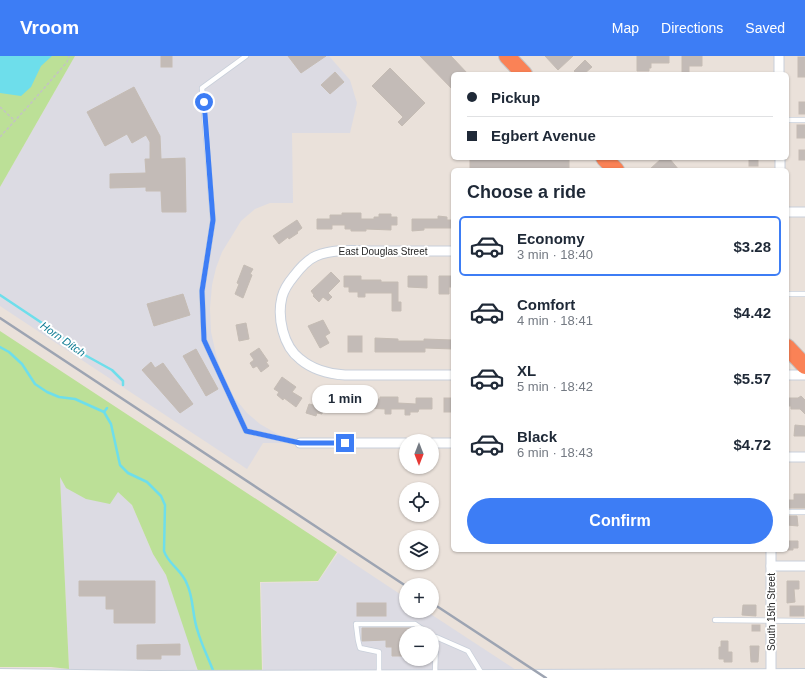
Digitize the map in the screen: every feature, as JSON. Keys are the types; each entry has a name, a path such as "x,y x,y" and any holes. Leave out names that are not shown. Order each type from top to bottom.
{"highway":[{"path":"507,56 522,72"},
{"path":"606,160 614,168"},
{"path":"789,349 805,366"}],"street":[{"path":"779,56 779,72"},
{"path":"789,212 805,212"},
{"name":"East Douglas Street","path":"451,251 337,251 316,256 299,270 286,288 282,297 281,319 286,340 298,358 307,364 327,372 345,375 451,375"},
{"path":"789,375 805,375"},
{"path":"300,443 399,443"},
{"path":"439,443 451,443"},
{"path":"789,457 805,457"},
{"name":"South 15th Street","path":"771,552 771,675"},
{"path":"771,566 805,566"},
{"path":"0,675 151,677 483,675 702,677 805,675"}],"lane":[{"path":"246,56 202,88 213,220 202,291 204,340 246,431 300,443"},
{"path":"789,120 805,120"},
{"path":"789,294 805,294"},
{"path":"789,512 805,512"},
{"path":"716,620 805,621"},
{"path":"379,676 378,652 360,648 356,624 415,624 418,626"},
{"path":"439,638 468,652 483,675"},
{"path":"432,666 432,676"}],"path":[{"path":"0,137 67,62 69,56"},
{"path":"0,107 15,121"}],"shaded area":[{"path":"75,56 329,56 350,80 357,103 350,133 292,133 293,203 270,203 255,209 241,221 222,252 212,285 210,308 211,332 222,375 233,396 247,413 260,424 286,439 300,443 263,443 247,469 0,306 0,187"},
{"path":"60,476 66,488 118,492 132,505 153,554 166,575 196,661 197,671 151,672 69,669"},
{"path":"338,553 399,593 399,618 437,618 516,670 263,671 261,583 318,582"}],"green space":[{"path":"0,56 75,56 0,187"},
{"path":"0,331 337,552 318,581 260,582 262,671 198,671 166,575 153,554 132,505 118,492 110,504 86,499 66,488 60,477 69,669 51,667 0,667"}],"water":[{"path":"0,56 52,56 41,66 31,87 21,96 0,93"}],"building":[{"path":"161,56 172,56 172,67 161,67"},
{"path":"288,56 326,56 301,73"},
{"path":"420,56 451,56 466,72 451,72 451,88"},
{"path":"545,56 573,56 558,70"},
{"path":"637,56 669,56 669,63 651,63 651,68 649,68 649,71 637,71"},
{"path":"682,56 702,56 702,66 689,66 689,72 682,72"},
{"path":"798,57 805,57 805,77 798,77"},
{"path":"585,60 592,67 586,72 574,71"},
{"path":"390,68 425,103 402,126 398,122 403,117 372,86"},
{"path":"335,72 344,82 330,94 321,85"},
{"path":"134,87 160,136 161,159 185,158 186,212 162,212 161,191 146,191 146,187 110,188 110,174 146,173 145,159 150,159 150,142 146,135 132,143 127,134 105,146 87,112"},
{"path":"799,102 805,102 805,114 799,114"},
{"path":"797,125 805,125 805,138 797,138"},
{"path":"799,150 805,150 805,160 799,160"},
{"path":"470,160 569,160 569,168 470,168"},
{"path":"660,160 671,160 677,168 651,168"},
{"path":"749,160 758,160 758,166 749,166"},
{"path":"342,213 361,213 361,219 374,219 374,217 379,217 379,214 391,214 391,217 397,217 397,225 391,225 391,230 366,229 366,231 351,231 351,229 345,229 345,225 332,225 332,229 317,229 317,219 330,219 330,215 342,215"},
{"path":"438,216 447,217 447,220 451,220 451,228 424,228 424,230 412,231 412,219 438,219"},
{"path":"297,220 302,228 297,232 298,233 289,239 288,237 279,244 273,236"},
{"path":"244,265 253,269 250,274 252,275 243,298 235,294 239,284 237,283"},
{"path":"331,272 340,281 328,293 332,297 328,301 323,297 319,302 313,296 314,295 311,291"},
{"path":"344,276 361,276 361,280 398,282 398,302 401,302 401,311 392,311 392,293 365,293 365,297 358,297 358,292 349,292 349,287 344,287"},
{"path":"408,276 427,276 427,288 408,287"},
{"path":"439,276 451,276 451,287 449,287 449,294 439,294"},
{"path":"183,294 190,315 154,326 147,304"},
{"path":"323,320 330,333 325,336 329,343 320,348 308,326"},
{"path":"246,323 249,339 239,341 236,325"},
{"path":"348,336 362,336 362,352 348,352"},
{"path":"375,338 398,339 398,341 424,341 424,339 451,340 451,349 425,348 425,352 375,352"},
{"path":"259,348 268,361 266,362 269,366 261,372 257,366 253,368 250,363 254,360 250,354"},
{"path":"196,349 218,389 206,396 183,356"},
{"path":"151,362 155,368 163,363 193,404 180,413 142,370"},
{"path":"282,377 296,387 292,392 302,398 296,407 284,398 283,400 277,395 279,392 274,389"},
{"path":"320,394 326,396 326,399 337,402 334,412 323,409 322,414 317,413 316,416 306,413 309,404 317,406"},
{"path":"801,396 805,400 805,414 800,409 791,409 791,406 789,406 789,398 798,398"},
{"path":"380,397 398,397 398,403 416,404 416,398 432,398 432,409 419,409 418,412 410,412 410,415 405,415 405,409 391,409 391,414 385,414 385,409 364,408 364,411 345,410 345,401 371,402 371,399 380,399"},
{"path":"444,398 451,398 451,412 444,412"},
{"path":"795,425 805,426 805,436 794,436"},
{"path":"794,494 805,494 805,508 789,508 789,500 794,500"},
{"path":"789,516 797,516 798,526 789,525"},
{"path":"789,541 798,541 798,548 793,548 793,550 789,550"},
{"path":"79,581 155,581 155,623 114,623 114,609 106,609 106,596 79,596"},
{"path":"787,581 799,581 799,589 794,589 795,602 787,603"},
{"path":"357,603 386,603 386,616 357,616"},
{"path":"743,605 756,605 756,616 742,615"},
{"path":"790,606 804,606 804,616 790,616"},
{"path":"752,625 760,625 760,631 752,631"},
{"path":"362,628 399,628 399,656 392,656 392,647 386,647 386,640 362,641"},
{"path":"721,641 728,641 728,652 732,652 732,662 724,662 724,659 719,659 719,647 721,647"},
{"path":"180,644 180,655 161,655 161,659 137,659 137,645"},
{"path":"750,646 759,646 758,662 751,662"}],"waterway":[{"name":"Horn Ditch","path":"0,295 51,329 83,354 112,370 123,381 123,385"},
{"path":"0,347 9,352 22,364 35,384 47,392 59,397 75,399 104,412 111,424 120,465 128,473 147,482 161,496 165,505 164,551 166,556 185,579 191,596 196,626 214,673"},
{"path":"104,412 107,408"}],"railway":[{"path":"0,318 399,581"},
{"path":"439,608 546,678"}],"route":[{"path":"204,102 213,220 202,291 204,340 246,431 300,443 345,443"}]}
